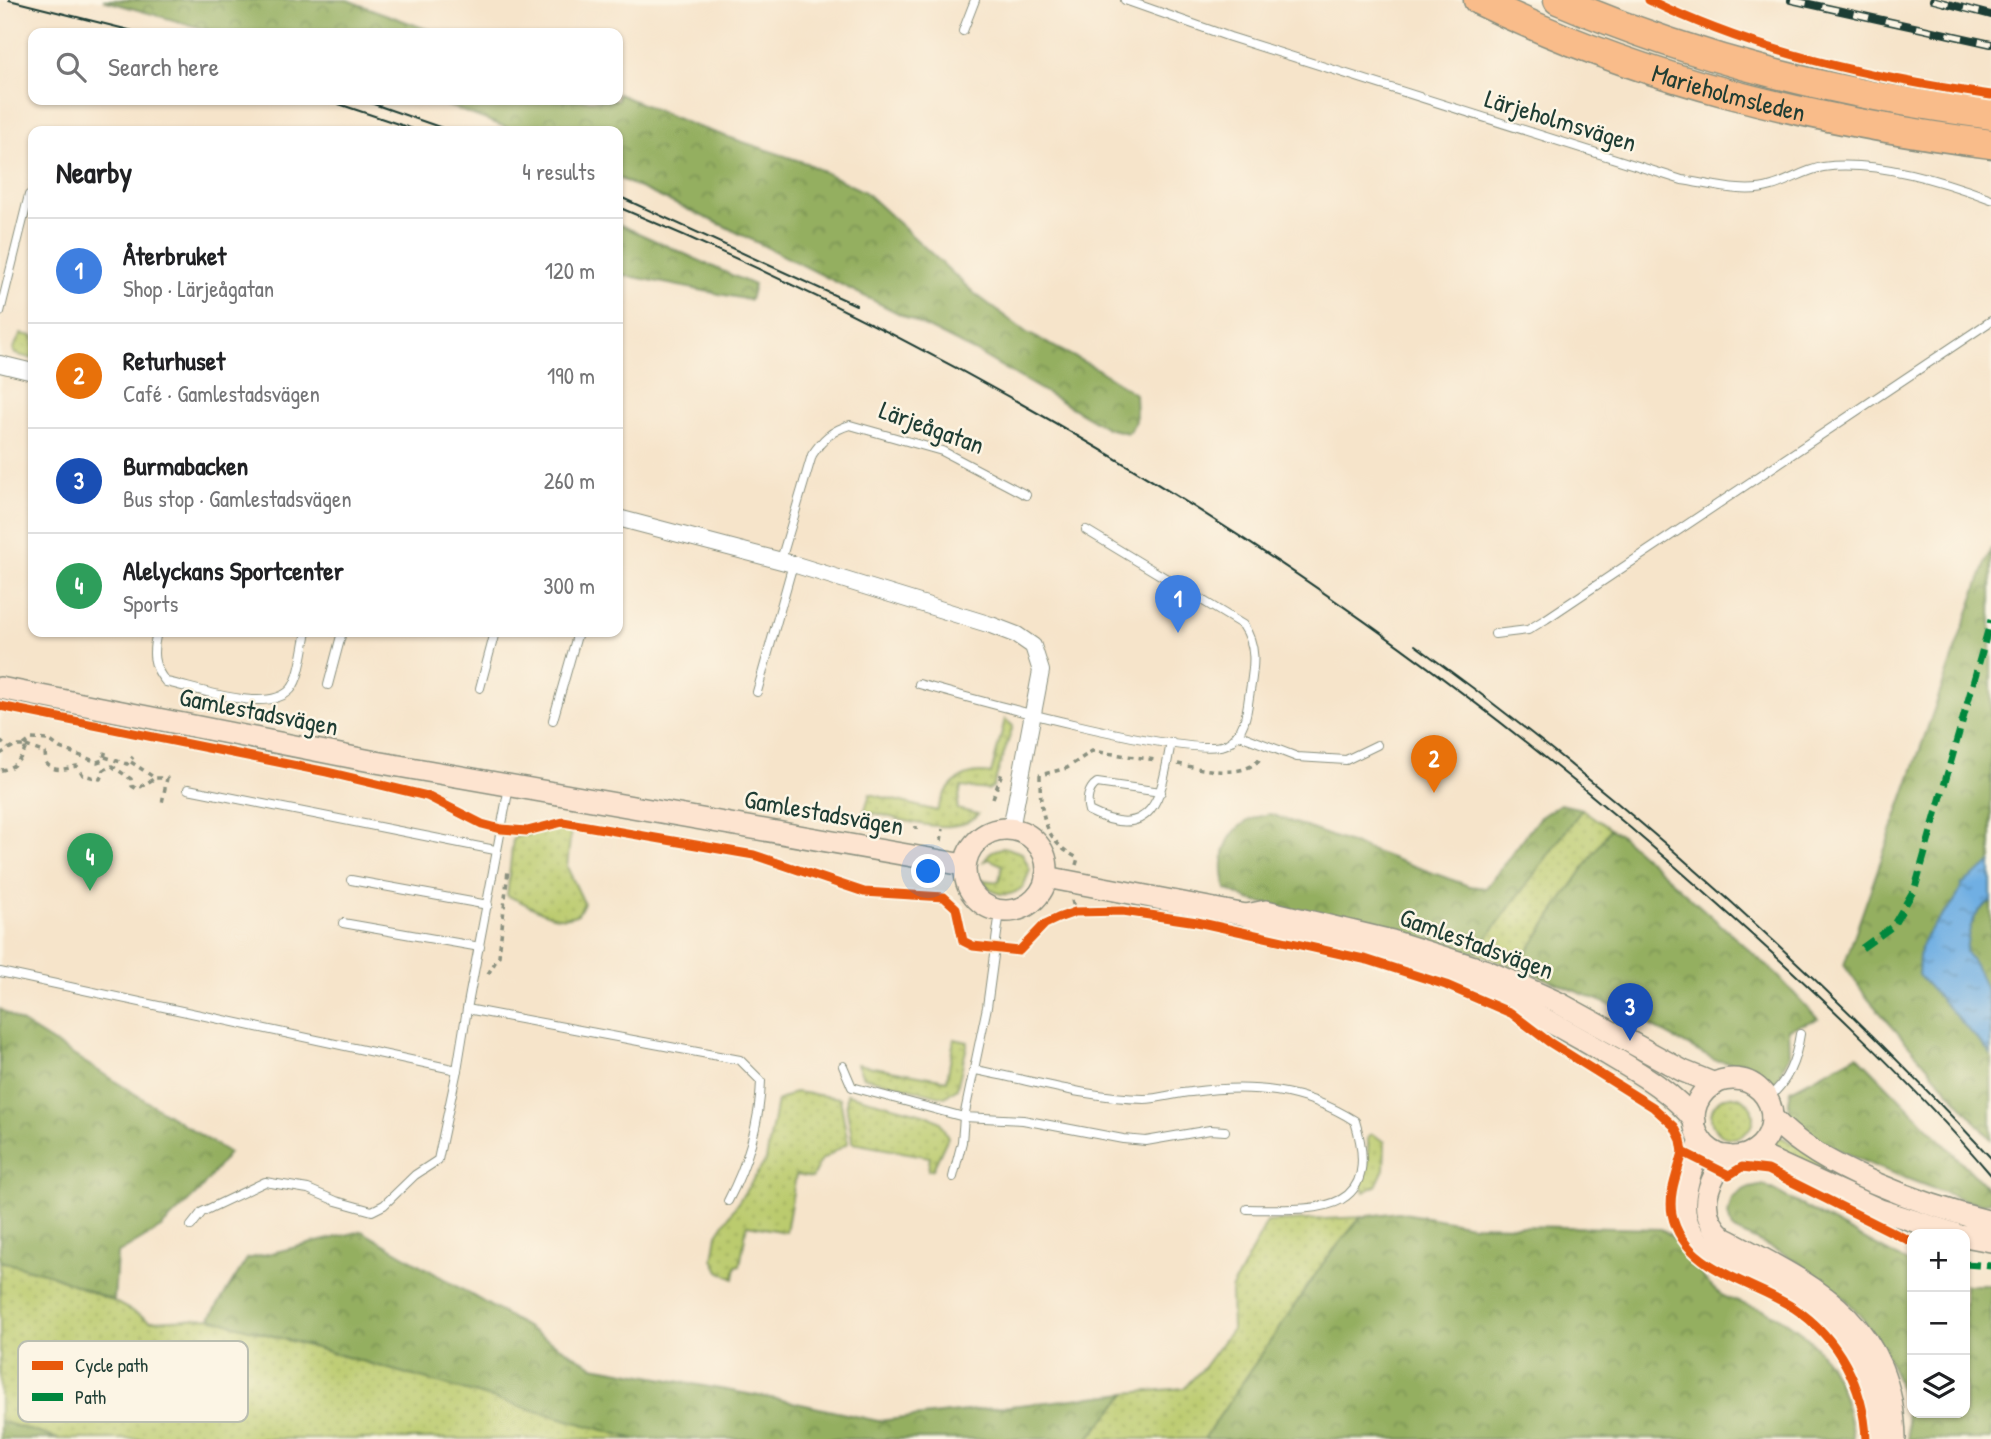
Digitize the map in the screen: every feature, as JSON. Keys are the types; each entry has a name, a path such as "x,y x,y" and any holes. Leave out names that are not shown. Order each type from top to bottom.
{"highway":[{"name":"Marieholmsleden","path":"1478,0 1623,62 1742,99 1874,127 1991,144"},
{"name":"Marieholmsleden","path":"1558,0 1618,25 1738,66 1843,92 1991,115"}],"street":[{"path":"0,363 28,371"},
{"path":"623,519 787,562 991,625 1026,640 1033,646 1041,671 1011,829"},
{"name":"Gamlestadsvägen","path":"0,688 322,752 964,865"},
{"path":"1011,829 1027,834 1039,845 1046,860 1046,877 1040,893 1027,905 1000,911 985,905 973,895 966,881 964,865 969,851 978,839 991,831 1011,829"},
{"name":"Gamlestadsvägen","path":"1046,877 1246,915 1262,925 1371,951 1490,990 1552,1021 1679,1101 1711,1150 1727,1156"},
{"name":"Gamlestadsvägen","path":"1246,915 1266,911 1332,925 1487,971 1557,1002 1715,1084 1727,1080 1747,1082 1794,1138 1852,1171 1909,1197 1991,1222"},
{"path":"1715,1084 1699,1102 1698,1131 1684,1193 1684,1215 1693,1236 1706,1248 1808,1304 1834,1326 1864,1373 1875,1412 1877,1439"},
{"path":"1753,1152 1767,1137 1769,1108"},
{"path":"1895,1439 1892,1409 1880,1368 1852,1320 1820,1292 1724,1238 1712,1225 1705,1205 1706,1195 1710,1182 1727,1156 1753,1152 1880,1210 1939,1229"},
{"path":"1970,1238 1991,1241"}],"lane":[{"path":"962,31 975,0"},
{"name":"Lärjeholmsvägen","path":"1125,0 1243,41 1682,180 1752,190 1772,186 1820,167 1844,166 1950,183 1991,199"},
{"path":"0,312 28,199"},
{"path":"1495,634 1528,630 1546,620 1991,321"},
{"name":"Lärjeågatan","path":"787,562 812,455 821,442 837,429 850,425 942,451 1026,495"},
{"path":"919,684 1034,716 1171,742 1219,746 1228,744 1237,734 1246,715 1254,663 1253,642 1243,625 1086,530"},
{"path":"757,692 787,562"},
{"path":"156,637 153,658 156,671 166,682 261,702 279,699 293,688 306,637"},
{"path":"328,685 341,637"},
{"path":"480,688 494,637"},
{"path":"553,720 577,637"},
{"path":"1237,734 1297,757 1346,760 1377,745"},
{"path":"1161,792 1097,783 1088,795 1087,805 1089,811 1097,815 1129,820 1140,818 1151,810 1161,792 1171,742"},
{"path":"191,1226 202,1212 265,1182 308,1189 372,1211 384,1205 415,1175 438,1160 509,785"},
{"path":"188,789 495,850"},
{"path":"351,880 488,905"},
{"path":"953,1177 975,1070 1000,911"},
{"path":"343,923 480,947"},
{"path":"0,972 457,1070"},
{"path":"467,1009 740,1060 761,1081 761,1097 743,1172 728,1201"},
{"path":"1769,1108 1797,1056 1800,1034"},
{"path":"844,1066 852,1087 964,1117 1023,1120 1123,1139 1146,1140 1225,1130"},
{"path":"975,1070 1145,1099 1192,1091 1263,1087 1329,1104 1355,1121 1362,1145 1362,1168 1353,1190 1337,1205 1292,1210 1247,1209"}],"path":[{"path":"0,770 9,769 20,759 25,746 32,738 45,739 97,762 106,757 132,760 155,778"},
{"path":"0,741 8,748"},
{"path":"0,754 8,748 25,746 45,752 46,763 54,769 68,771 78,766 86,777 100,779 104,770 112,766 131,779 132,786 137,789 155,778 164,777 167,781 162,803"},
{"path":"106,750 106,757"},
{"path":"993,798 1005,763"},
{"path":"485,977 499,956 508,864"}],"green space":[{"path":"103,0 347,0 423,28 201,28"},
{"path":"623,96 692,125 806,163 865,192 974,293 1027,333 1096,368 1135,394 1136,421 1128,433 1107,428 978,353 724,226 623,180 623,126 502,126 446,105 623,105"},
{"path":"623,226 754,285 750,300 623,275"},
{"path":"21,334 28,335 28,358 15,354 13,349"},
{"path":"1991,548 1991,1139 1868,999 1844,965"},
{"path":"1005,719 1013,726 993,787 988,790 961,787 957,809 978,814 968,821 942,826 913,823 874,813 872,817 863,816 870,794 937,811 945,794 957,781 972,774 991,774"},
{"path":"1560,804 1582,809 1476,953 1249,900 1226,889 1223,862 1229,840 1245,823 1270,814 1469,886 1486,888 1539,818"},
{"path":"1582,809 1610,829 1517,967 1476,953"},
{"path":"550,828 571,829 567,867 584,903 578,914 568,917 550,915 507,896 513,838"},
{"path":"1610,829 1777,975 1818,1019 1788,1029 1789,1056 1775,1083 1754,1067 1714,1060 1622,1010 1517,967"},
{"path":"1004,847 1022,853 1030,870 1023,887 1012,893 1001,894 991,890 983,880 999,882 1002,865 989,859 984,861 992,851"},
{"path":"0,1009 229,1153 200,1190 161,1228 117,1254 114,1301 51,1275 0,1261"},
{"path":"954,1039 968,1042 957,1088 945,1097 863,1077 857,1064 947,1080"},
{"path":"1857,1055 1991,1192 1991,1201 1982,1204 1967,1201 1872,1165 1821,1140 1791,1117 1791,1090"},
{"path":"796,1092 840,1098 848,1143 820,1161 812,1178 796,1175 786,1232 747,1225 740,1266 736,1265 734,1279 719,1271 713,1259 717,1234 766,1160 777,1101"},
{"path":"847,1094 927,1115 940,1122 948,1137 933,1169 928,1170 930,1157 852,1143"},
{"path":"1732,1096 1747,1102 1753,1117 1747,1132 1732,1138 1717,1132 1711,1117 1717,1102"},
{"path":"1372,1134 1385,1142 1384,1169 1376,1186 1364,1192 1360,1184 1368,1162 1368,1136"},
{"path":"1776,1135 1991,1234 1917,1217 1769,1148"},
{"path":"1764,1185 1907,1262 1907,1418 1970,1418 1970,1285 1991,1285 1991,1439 1908,1439 1900,1388 1877,1340 1862,1318 1844,1298 1804,1266 1732,1229 1728,1214 1732,1198 1745,1189"},
{"path":"1398,1212 1472,1225 1661,1229 1678,1243 1705,1280 1722,1295 1787,1322 1817,1348 1837,1380 1853,1439 1204,1439 1324,1262 1361,1217"},
{"path":"1361,1217 1324,1262 1204,1439 1088,1439 1127,1393 1184,1388 1203,1368 1232,1329 1231,1290 1267,1222"},
{"path":"362,1231 593,1366 787,1401 878,1421 1127,1393 1088,1439 635,1439 210,1318 247,1259"},
{"path":"0,1261 51,1275 113,1301 150,1321 210,1318 635,1439 58,1439 0,1421"},
{"path":"0,1421 58,1439 0,1439"}],"water":[{"path":"1991,863 1991,902 1975,917 1966,952 1980,976 1988,999 1991,1054 1918,975 1920,949 1925,937 1955,900 1962,884"}],"tram line":[{"path":"9,0 121,28"},
{"path":"342,105 404,126"},
{"path":"376,105 437,126"},
{"path":"623,198 856,305"},
{"path":"623,209 767,273 913,345 1056,423 1195,507 1330,597 1462,693 1590,794 1713,900 1857,1033 1926,1102 1991,1175"},
{"path":"1415,645 1568,763 1643,824 1715,888 1856,1019 1991,1158"}],"railway":[{"path":"1791,0 1991,44"},
{"path":"1933,0 1991,15"}],"marked path":[{"path":"1862,948 1893,926 1915,888 1991,620"},
{"path":"1970,1264 1991,1266"}],"cycle path":[{"path":"1649,0 1731,35 1816,61 1991,95"},
{"path":"0,706 327,772 427,796 482,824 501,829 527,831 563,822 754,855 864,892 944,897 956,908 963,941 973,946 1019,951 1045,924 1058,918 1075,912 1123,911 1197,922 1368,960 1446,985 1511,1013 1549,1042 1653,1107 1674,1126 1683,1152 1729,1175 1742,1167 1768,1170 1907,1240"},
{"path":"1683,1152 1671,1198 1672,1214 1679,1233 1690,1249 1705,1261 1794,1308 1824,1333 1836,1348 1854,1382 1866,1439"}],"place":[{"name":"Återbruket","path":"1178,633"},
{"name":"Returhuset","path":"1434,793"},
{"name":"Alelyckans Sportcenter","path":"90,891"},
{"name":"Burmabacken","path":"1630,1041"}]}
